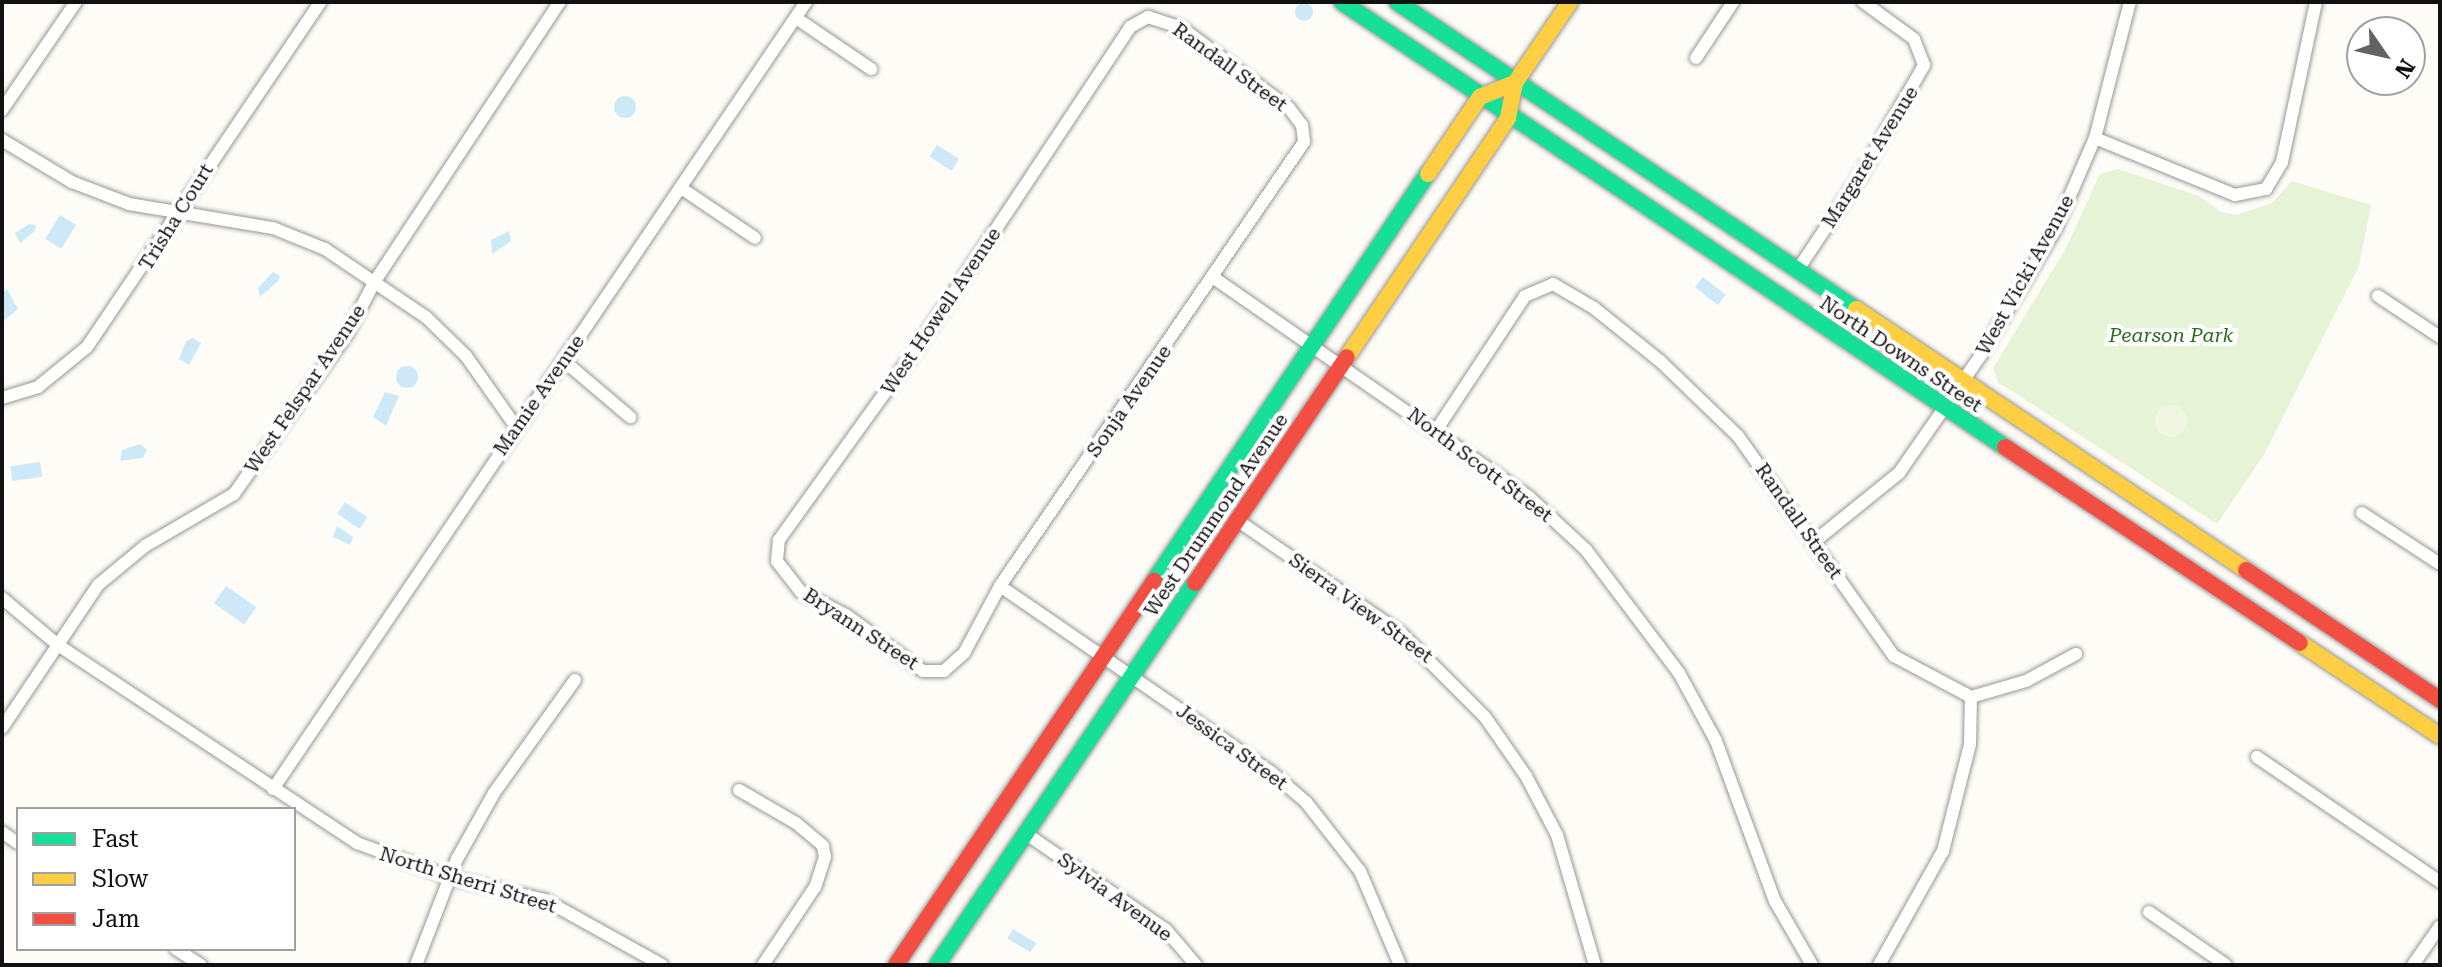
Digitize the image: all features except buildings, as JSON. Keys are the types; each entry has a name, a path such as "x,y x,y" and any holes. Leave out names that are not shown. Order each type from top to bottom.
{"main road":[{"name":"North Downs Street","path":"1342,2 1508,118 2440,736"},
{"name":"North Downs Street","path":"1397,2 2440,700"},
{"name":"West Drummond Avenue","path":"937,965 1028,835 1131,675 1508,118 1515,83 1570,2"},
{"path":"1480,97 1515,83"},
{"name":"West Drummond Avenue","path":"896,965 1480,97"}],"street":[{"path":"2,110 76,2"},
{"name":"Trisha Court","path":"2,398 38,387 87,347 321,2"},
{"name":"West Felspar Avenue","path":"2,728 98,585 127,558 234,494 347,334 375,281 560,2"},
{"name":"Mamie Avenue","path":"273,789 806,2"},
{"path":"1696,58 1733,2"},
{"name":"Margaret Avenue","path":"1797,271 1922,73 1923,53 1914,39 1863,2"},
{"name":"West Vicki Avenue","path":"1815,541 1899,473 1947,407 2056,228 2095,138 2130,2"},
{"path":"2095,138 2235,195 2266,189 2282,162 2316,2"},
{"path":"796,18 871,69"},
{"name":"Randall Street","path":"1114,54 1136,21 1163,18 1289,108 1304,133"},
{"name":"West Howell Avenue","path":"781,568 779,540 915,351 1114,54"},
{"name":"Sonja Avenue","path":"949,667 964,653 1000,586 1296,160 1304,133"},
{"path":"2,140 94,192 177,215 273,228 325,249 426,317 466,356 516,427"},
{"path":"681,188 755,238"},
{"name":"North Scott Street","path":"1214,278 1437,429 1529,497 1586,550 1635,609 1679,673 1716,741 1775,901 1812,965"},
{"name":"Randall Street","path":"1437,429 1532,289 1553,284 1571,293 1660,361 1738,436 1815,541 1888,649 1924,676 1971,697"},
{"path":"2378,296 2440,337"},
{"path":"564,361 630,417"},
{"path":"2362,513 2440,564"},
{"name":"Sierra View Street","path":"1237,520 1402,634 1485,717 1526,776 1557,835 1595,965"},
{"name":"Bryann Street","path":"781,568 801,592 859,623 910,664 934,672 949,667"},
{"name":"Jessica Street","path":"1000,586 1271,772 1315,812 1360,871 1400,965"},
{"name":"North Sherri Street","path":"2,598 58,645 357,843 448,877 545,900 662,965"},
{"path":"1879,965 1943,851 1964,775 1971,697 2026,681 2076,654"},
{"path":"416,965 448,877 494,793 575,680"},
{"path":"2257,757 2440,882"},
{"path":"739,790 796,823 823,846 825,857 815,887 763,965"},
{"name":"Sylvia Avenue","path":"1028,835 1166,930 1196,965"},
{"path":"2149,912 2226,965"},
{"path":"2413,965 2440,926"},
{"path":"179,951 201,965"}],"green space":[{"name":"Pearson Park","path":"2118,169 2199,196 2221,212 2236,215 2272,203 2292,181 2371,205 2359,266 2265,453 2217,524 1998,382 1993,368 2065,250 2100,174"},
{"path":"2171,405 2182,410 2187,421 2182,432 2171,437 2160,432 2155,421 2160,410"}],"water":[{"path":"1300,3 1308,3 1313,12 1311,19 1300,21 1295,16 1295,8"},
{"path":"625,96 636,107 625,118 614,107"},
{"path":"937,145 959,159 952,171 930,157"},
{"path":"60,215 76,225 61,249 45,239"},
{"path":"29,224 36,225 35,231 20,243 15,233"},
{"path":"509,231 511,241 492,254 491,240"},
{"path":"273,272 280,276 278,281 260,297 258,288"},
{"path":"1703,277 1726,295 1718,305 1695,287"},
{"path":"7,289 18,309 2,322 2,293"},
{"path":"193,338 201,343 189,365 179,359 186,341"},
{"path":"407,366 415,369 418,377 415,385 407,388 399,385 396,377 399,369"},
{"path":"385,392 399,396 386,426 373,417"},
{"path":"140,444 147,450 143,458 120,461 122,450"},
{"path":"40,462 42,477 12,481 10,466"},
{"path":"345,502 367,517 360,529 337,514"},
{"path":"337,526 353,537 350,545 333,537"},
{"path":"226,586 256,607 244,624 214,603"},
{"path":"1013,929 1036,943 1030,952 1007,938"}],"traffic: fast":[{"path":"1342,2 2005,447"},
{"path":"1397,2 1856,309"},
{"path":"1154,581 1428,174"},
{"path":"937,965 1195,583"}],"traffic: slow":[{"path":"1347,357 1508,118 1515,83 1570,2"},
{"path":"1428,174 1480,97 1515,83"},
{"path":"1856,309 2246,570"},
{"path":"2300,643 2440,736"}],"traffic: jam":[{"path":"1195,583 1347,357"},
{"path":"2005,447 2300,643"},
{"path":"2246,570 2440,700"},
{"path":"896,965 1154,581"}]}
